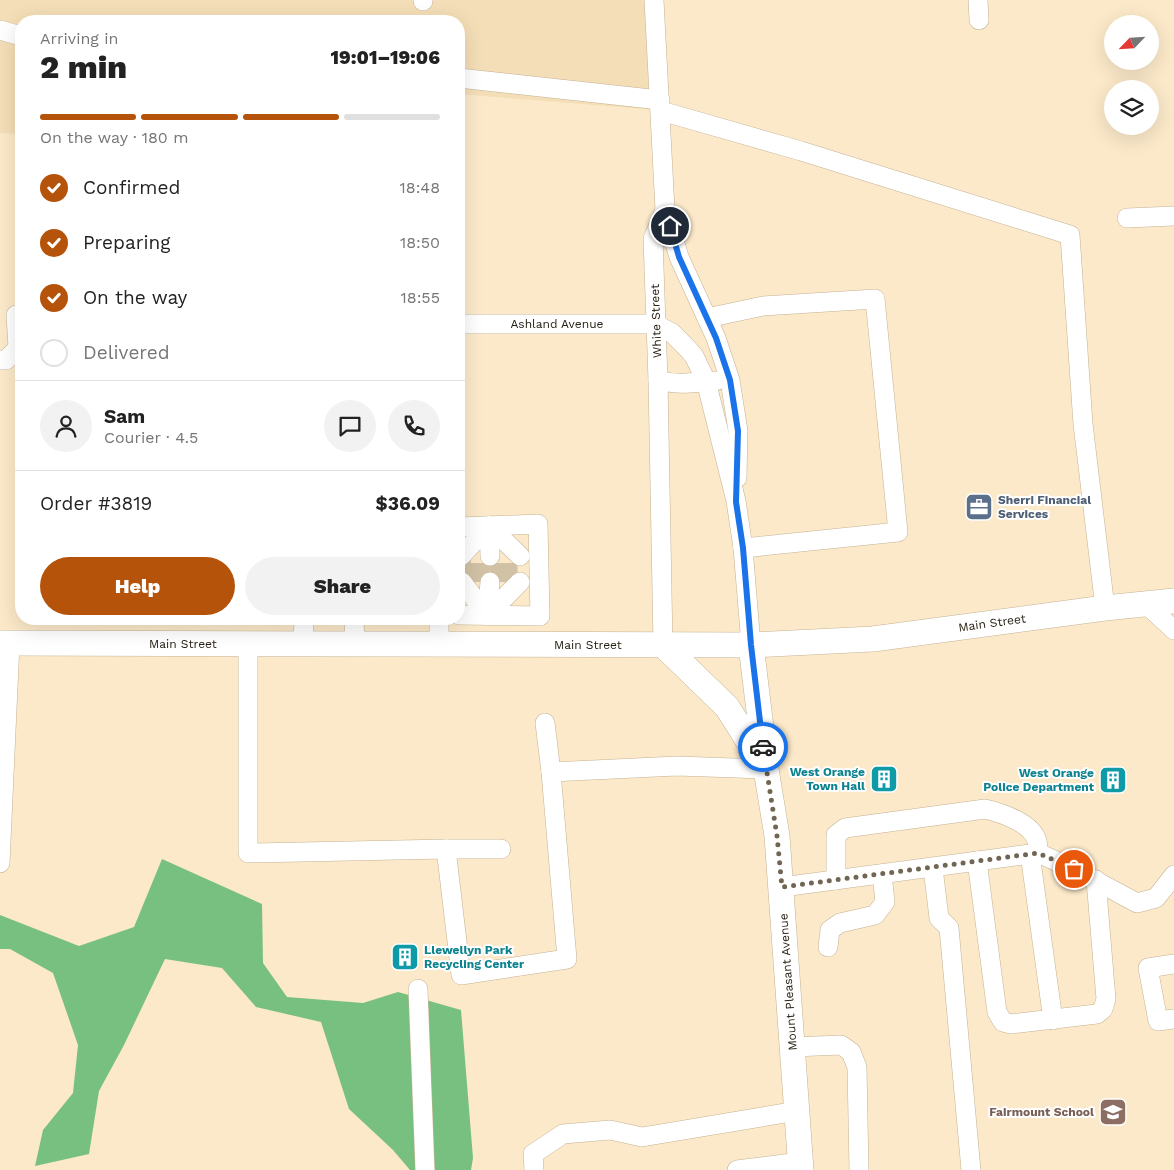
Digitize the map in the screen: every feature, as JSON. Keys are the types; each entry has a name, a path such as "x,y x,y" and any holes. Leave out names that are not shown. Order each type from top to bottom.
{"main road":[{"name":"Main Street","path":"5,643 751,645 873,639 1105,608 1174,601"},
{"path":"663,645 727,707 766,768"},
{"name":"Mount Pleasant Avenue","path":"751,645 766,768 777,836 782,887 801,1166"}],"street":[{"name":"White Street","path":"654,0 665,210 653,239 658,380 663,645"},
{"path":"978,0 979,20"},
{"path":"0,30 15,34"},
{"path":"465,79 661,106 1070,235 1083,424 1105,608"},
{"path":"665,210 679,257 716,338 730,380 738,431 736,502"},
{"path":"1127,218 1174,216"},
{"path":"707,318 763,306 875,299 898,532 743,548"},
{"path":"12,315 15,332"},
{"name":"Ashland Avenue","path":"465,324 655,324"},
{"path":"655,324 672,333 688,348 706,381 736,502 743,548 751,645"},
{"path":"0,360 6,360 15,351"},
{"path":"658,380 670,384 680,384 730,380"},
{"path":"465,527 538,524 541,645"},
{"path":"489,526 491,556"},
{"path":"489,526 491,556"},
{"path":"489,526 491,556"},
{"path":"487,615 491,582 487,615"},
{"path":"1146,604 1174,630"},
{"path":"465,615 540,616 540,611"},
{"path":"303,644 304,625"},
{"path":"354,625 355,644"},
{"path":"439,625 439,644"},
{"path":"0,863 5,643"},
{"path":"248,644 248,853 501,849"},
{"path":"446,849 461,975 567,959 545,723"},
{"path":"551,772 677,766 766,768"},
{"path":"836,880 836,834 844,828 985,809 1002,813 1030,828 1037,840 1034,854 1053,1020"},
{"path":"782,887 1034,854 1074,869 1137,903 1165,897 1174,875"},
{"path":"977,861 997,1012 1003,1022 1011,1024 1097,1014 1103,1009 1106,999 1096,880"},
{"path":"933,868 939,918 949,928 971,1170"},
{"path":"828,947 830,930 840,923 875,915 885,902 882,874"},
{"path":"1174,964 1148,968 1158,1021 1174,1018"},
{"path":"418,989 425,1170"},
{"path":"793,1047 841,1045 851,1052 857,1067 859,1170"},
{"path":"534,1170 533,1154 563,1134 610,1130 642,1137 797,1111"},
{"path":"737,1170 801,1166"}],"shaded area":[{"path":"0,0 649,0 656,110 465,94 465,15 15,15 15,134 0,133"}],"green space":[{"path":"162,859 262,904 263,963 287,997 363,1003 398,992 461,1010 473,1158 471,1170 410,1170 393,1150 349,1109 321,1022 256,1007 222,968 165,959 124,1045 99,1091 89,1154 35,1166 43,1130 73,1093 78,1045 53,973 10,949 0,949 0,915 79,946 134,927"}],"tunnel":[{"path":"477,556 477,582"},
{"path":"490,556 490,582"},
{"path":"508,556 508,582"}],"way so far":[{"path":"763,747 777,836 782,887 1038,853 1074,869"}],"place":[{"name":"Sherri Financial Services","path":"979,507"},
{"name":"West Orange Town Hall","path":"884,779"},
{"name":"West Orange Police Department","path":"1113,780"},
{"name":"Llewellyn Park Recycling Center","path":"405,957"},
{"name":"Fairmount School","path":"1113,1112"}],"route":[{"path":"670,226 679,257 716,338 730,380 738,431 736,502 743,548 751,645 763,747"}]}
